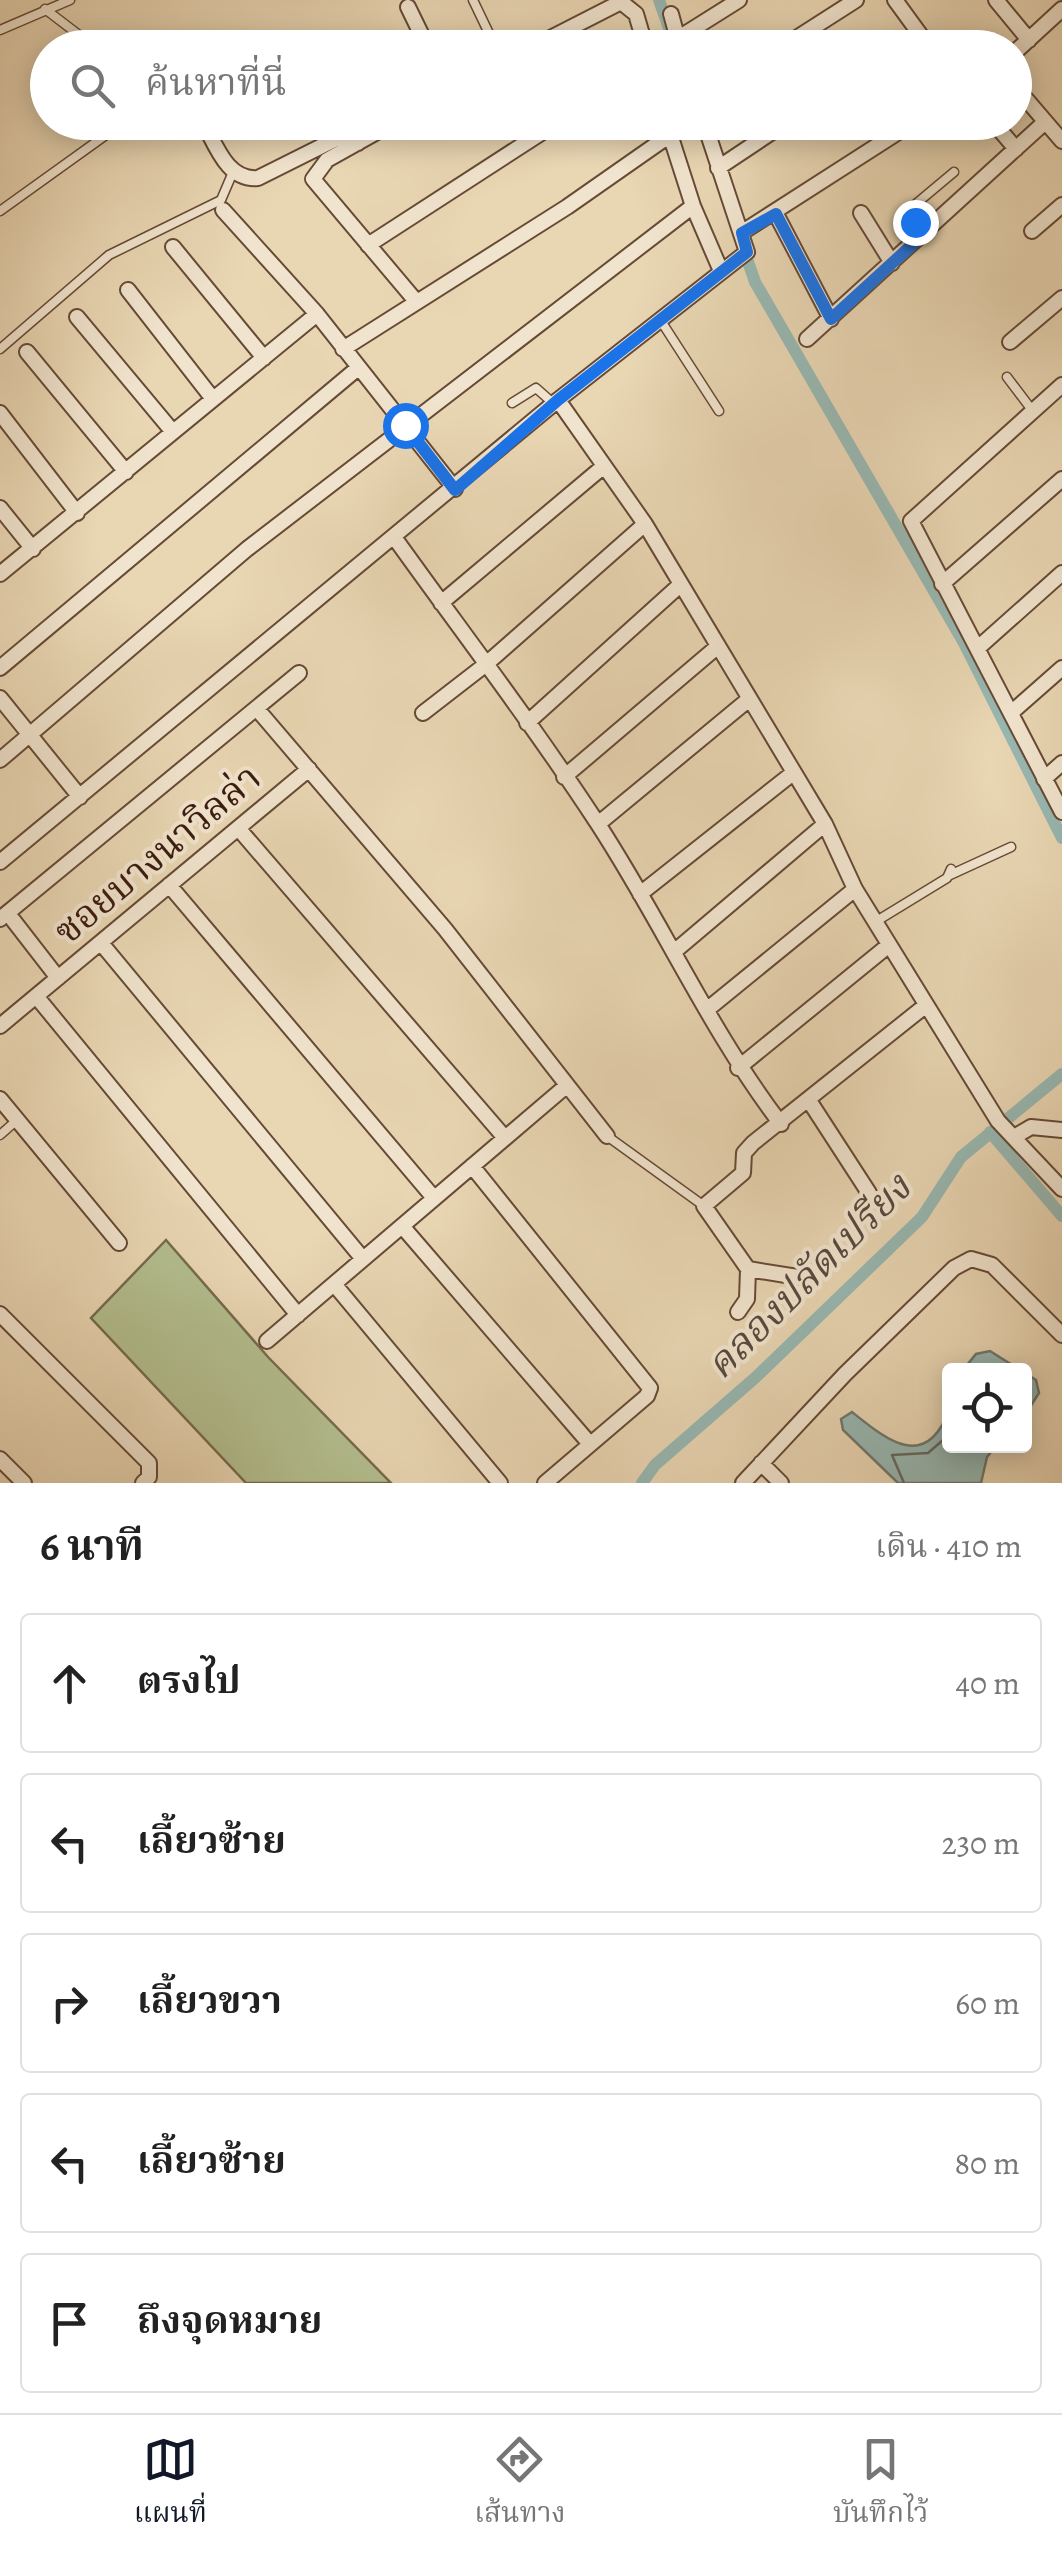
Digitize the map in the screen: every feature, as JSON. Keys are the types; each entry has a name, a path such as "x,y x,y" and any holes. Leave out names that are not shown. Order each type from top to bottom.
{"street":[{"path":"697,30 739,0"},
{"path":"809,30 856,0"},
{"path":"896,0 917,30"},
{"path":"996,0 1021,30"},
{"path":"565,30 620,1 636,14 641,30"},
{"path":"408,7 419,30"},
{"path":"1032,37 1062,9"},
{"path":"671,14 675,30"},
{"path":"1032,106 1062,141"},
{"path":"1032,136 1062,115"},
{"path":"213,140 233,172 246,179 258,178 334,140"},
{"path":"346,140 358,143"},
{"path":"363,140 327,160 313,178 415,300"},
{"path":"368,246 530,140"},
{"path":"343,349 567,206 652,140"},
{"path":"672,140 693,206 724,268"},
{"path":"0,862 455,490 556,402 747,252 709,140"},
{"path":"718,168 760,140"},
{"path":"742,233 887,140"},
{"path":"1008,140 1016,149"},
{"path":"807,339 1027,140"},
{"path":"1032,231 1062,205"},
{"path":"0,760 247,549 693,206"},
{"path":"222,210 316,314 455,490"},
{"path":"861,213 892,263"},
{"path":"776,214 831,319"},
{"path":"173,247 264,358"},
{"path":"128,290 214,399"},
{"path":"1010,342 1062,298"},
{"path":"0,574 316,314"},
{"path":"77,317 173,432"},
{"path":"27,352 126,472"},
{"path":"0,668 358,368"},
{"path":"1062,385 912,519 1062,812"},
{"path":"556,402 645,524 825,824 856,890 925,1006 1006,1130 1062,1189"},
{"path":"0,413 77,513"},
{"path":"442,603 604,466"},
{"path":"942,584 1062,479"},
{"path":"0,508 33,549"},
{"path":"423,713 645,524"},
{"path":"394,537 598,824 709,1008 738,1068 781,1124"},
{"path":"979,647 1062,573"},
{"path":"527,724 680,584"},
{"path":"564,777 717,647"},
{"path":"1012,712 1062,668"},
{"path":"58,978 6,919 299,672"},
{"path":"0,698 80,797"},
{"path":"598,824 748,700"},
{"path":"257,708 445,929 607,1136"},
{"path":"1044,779 1062,763"},
{"name":"ซอยบางนาวิลล่า","path":"0,1026 309,770"},
{"path":"640,894 793,773"},
{"path":"675,951 825,824"},
{"path":"238,828 505,1138"},
{"path":"170,886 434,1198"},
{"path":"709,1008 856,890"},
{"path":"101,943 363,1259"},
{"path":"738,1068 889,945"},
{"path":"36,996 298,1314"},
{"path":"738,1312 747,1299 748,1268 704,1206 743,1173 744,1153 925,1006"},
{"path":"267,1340 565,1087"},
{"path":"0,1099 119,1243"},
{"path":"810,1102 869,1193"},
{"path":"1006,1130 1062,1130"},
{"path":"472,1166 648,1381 648,1396 546,1483"},
{"path":"402,1226 590,1444"},
{"path":"743,1483 954,1268 971,1258 992,1265 1062,1336"},
{"path":"748,1268 804,1278"},
{"path":"334,1284 500,1483"},
{"path":"0,1314 149,1463 149,1477 144,1483"},
{"path":"0,1459 24,1483"},
{"path":"761,1463 781,1483"}],"lane":[{"path":"0,30 70,0"},
{"path":"473,0 487,30"},
{"path":"45,9 72,30"},
{"path":"0,211 99,140"},
{"path":"0,349 109,254 221,200 233,172"},
{"path":"924,234 910,208 954,172"},
{"path":"661,321 719,411"},
{"path":"1007,377 1032,410"},
{"path":"512,403 536,388 556,402"},
{"path":"875,922 950,872 1011,847"},
{"path":"0,1135 17,1120"},
{"path":"607,1136 704,1206"}],"green space":[{"path":"166,1240 268,1357 391,1483 246,1483 91,1318"}],"water":[{"path":"990,1351 1009,1363 969,1363 976,1354"},
{"path":"1032,1377 1036,1380 1039,1393 1032,1404"},
{"path":"852,1412 905,1445 929,1441 942,1424 942,1453 990,1453 981,1483 898,1483 843,1430 841,1419"}],"waterway":[{"path":"659,0 670,30"},
{"path":"743,247 755,282 964,643 1062,838"},
{"name":"คลองปลัดเปรียง","path":"642,1483 655,1465 756,1377 922,1217 961,1157 1062,1074"},
{"path":"990,1132 1062,1216"}],"route":[{"path":"405,425 455,490 558,400 747,252 742,233 776,214 831,319 924,234 915,222"}]}
